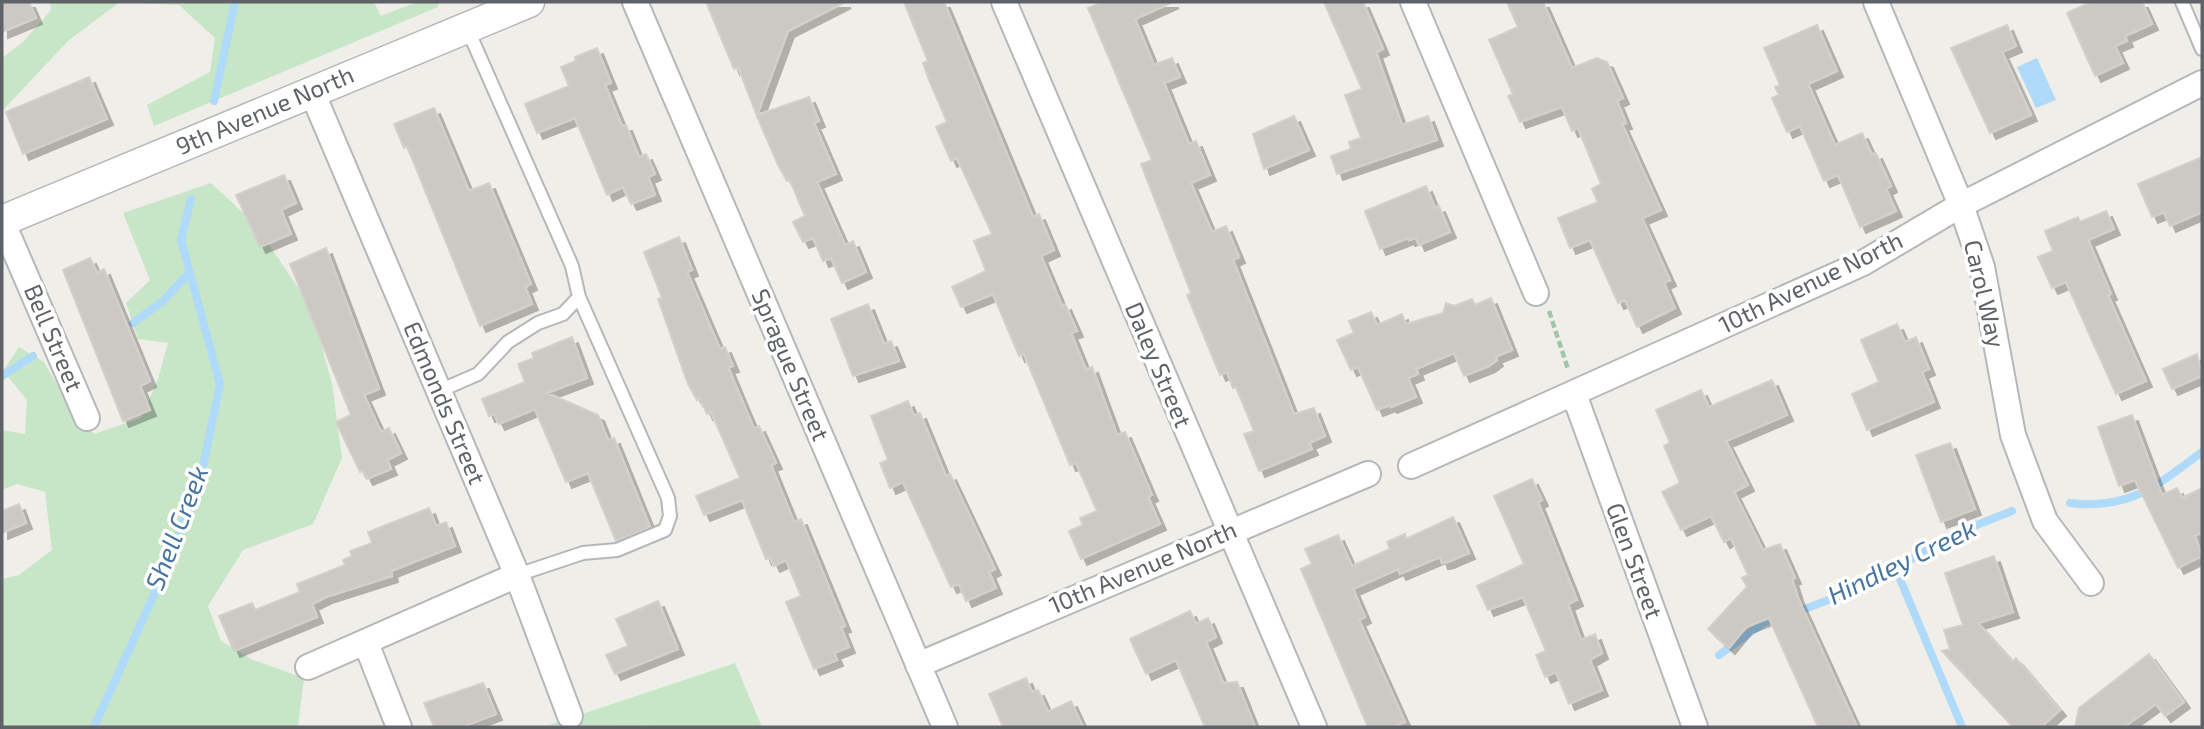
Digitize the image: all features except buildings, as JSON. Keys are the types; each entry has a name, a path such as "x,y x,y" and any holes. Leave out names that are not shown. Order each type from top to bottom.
{"street":[{"name":"9th Avenue North","path":"2,221 529,2"},
{"name":"Sprague Street","path":"635,2 945,727"},
{"name":"Daley Street","path":"1003,2 1314,727"},
{"path":"1413,2 1536,293"},
{"name":"Carol Way","path":"1876,2 1961,205 1982,267 2013,435 2045,521 2091,583"},
{"name":"10th Avenue North","path":"1411,466 1863,263 1961,205 2202,83"},
{"name":"Edmonds Street","path":"312,92 517,575 570,716"},
{"name":"Bell Street","path":"2,221 87,418"},
{"name":"Glen Street","path":"1574,394 1695,727"},
{"name":"10th Avenue North","path":"918,664 1368,474"},
{"path":"308,667 517,575"},
{"path":"366,643 399,727"}],"lane":[{"path":"2182,2 2202,50"},
{"path":"467,28 572,266 579,298 668,498 670,516 665,530 655,536 618,550 583,553 517,575"},
{"path":"439,391 478,374 508,342 538,323 563,314 579,298"}],"path":[{"path":"1536,293 1548,307 1574,394"}],"green space":[{"path":"50,2 120,2 69,40 2,111 2,58 23,42 51,10"},
{"path":"120,2 374,2 381,16 417,2 439,2 438,7 154,126 147,105 210,72 215,38 179,5"},
{"path":"211,183 255,224 311,307 332,384 342,458 313,524 243,550 208,606 221,641 253,660 304,678 298,727 2,727 2,579 19,575 52,550 45,492 17,484 2,490 2,430 25,434 27,400 3,371 19,347 44,362 68,404 94,434 141,418 158,379 168,343 138,339 126,303 150,280 123,213"},
{"path":"735,663 762,727 549,725"}],"water":[{"path":"2037,58 2056,100 2036,108 2017,67"}],"waterway":[{"name":"Shell Creek","path":"214,101 235,2"},
{"name":"Shell Creek","path":"94,727 162,577 201,476 220,384 181,240 191,199"},
{"path":"133,323 163,301 190,272"},
{"path":"2,376 33,356"},
{"name":"Hindley Creek","path":"2070,503 2109,503 2126,499 2156,485 2202,452"},
{"name":"Hindley Creek","path":"1794,613 1868,585 1954,534 2012,511"},
{"path":"1895,567 1962,727"},
{"name":"Hindley Creek","path":"1719,655 1765,622 1779,618"}]}
